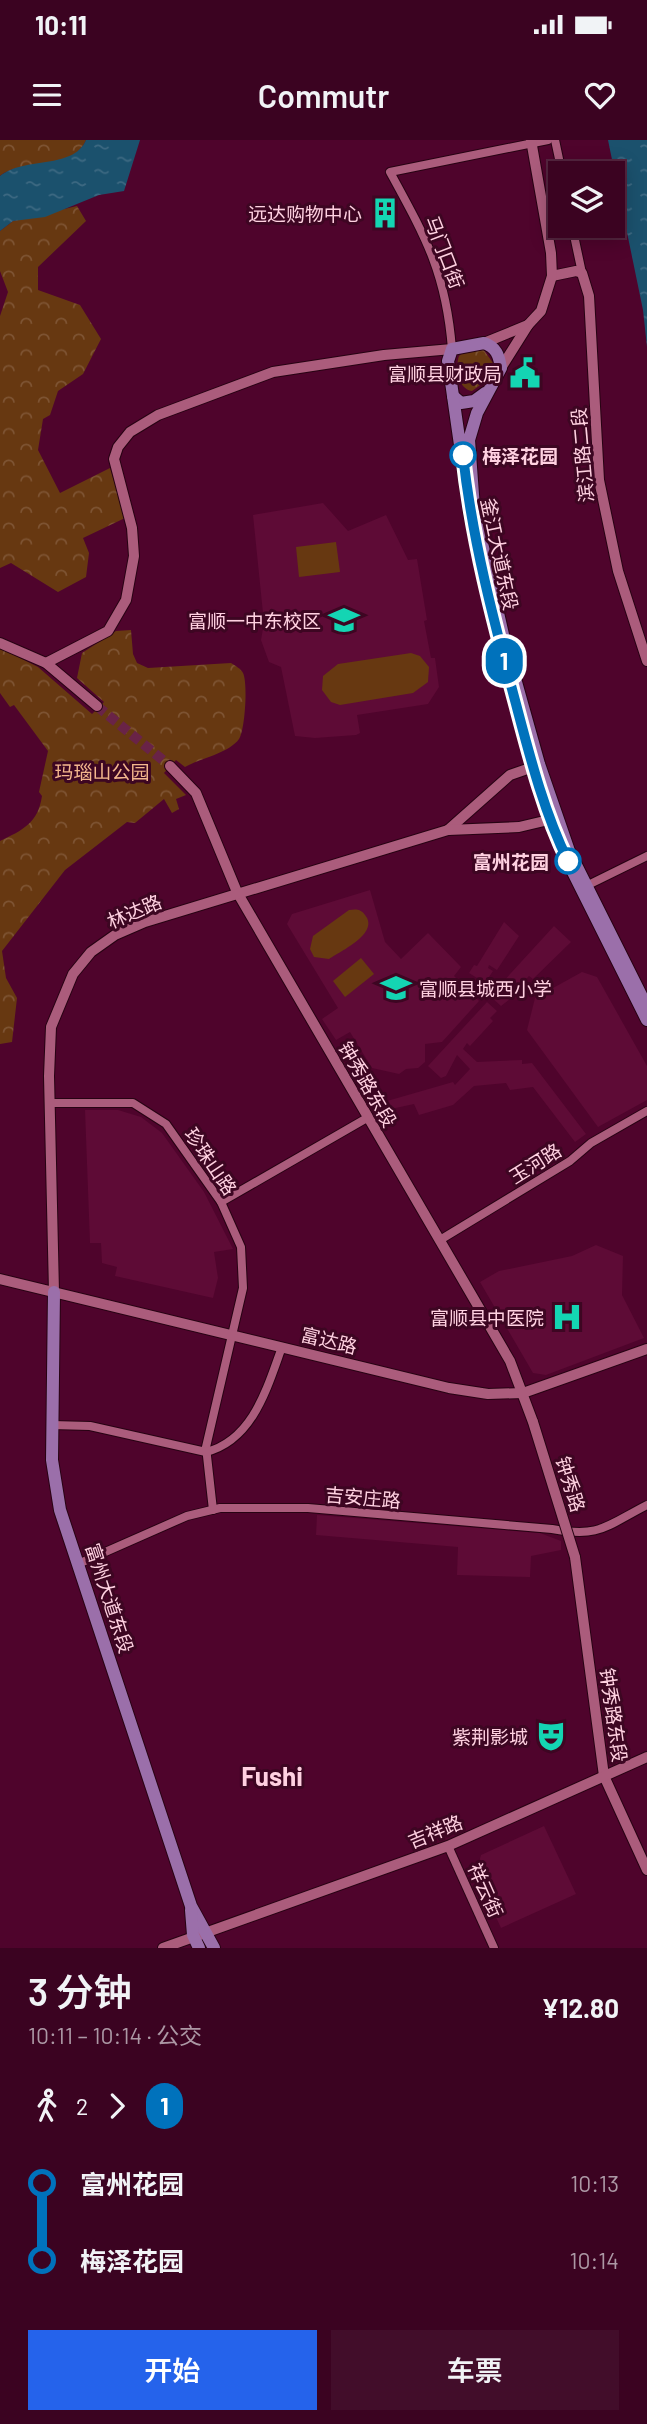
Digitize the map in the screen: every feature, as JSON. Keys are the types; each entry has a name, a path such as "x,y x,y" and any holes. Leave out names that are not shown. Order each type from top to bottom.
{"main road":[{"path":"452,349 484,343 495,349 501,368"},
{"name":"釜江大道东段","path":"452,349 448,362 470,515 500,648 533,767 583,887 647,1020"},
{"name":"釜江大道东段","path":"501,368 471,427 469,440 474,508 504,640 554,819"},
{"path":"453,396 461,404 467,404 490,389"},
{"name":"釜江大道东段","path":"583,887 647,1007"},
{"name":"富州大道东段","path":"54,1292 52,1460 60,1510 191,1906"},
{"path":"191,1906 210,1940"},
{"path":"191,1906 196,1944"}],"street":[{"path":"501,368 528,325 541,311 552,276 551,253 531,142 548,140"},
{"path":"555,140 559,161"},
{"name":"马门口街","path":"452,349 449,309 441,277 428,242 390,172 531,142"},
{"path":"575,238 582,273"},
{"path":"552,276 576,271 582,273"},
{"name":"滨江路二段","path":"582,273 589,296 599,480 618,570 647,661"},
{"path":"484,343 528,325"},
{"path":"46,663 108,631 126,600 134,556 127,502 114,459 118,447 130,432 158,415 273,372 384,355 452,349"},
{"path":"0,643 46,663 97,706"},
{"name":"钟秀路东段","path":"170,766 196,793 237,892 510,1361 533,1422"},
{"path":"448,830 510,775 533,767"},
{"path":"448,830 519,827 554,819"},
{"name":"林达路","path":"54,1292 51,1027 73,974 91,952 115,935 145,922 448,830"},
{"path":"583,887 647,856"},
{"name":"珍珠山路","path":"50,1103 133,1103 166,1124 221,1202 241,1248 243,1287 206,1452 213,1510"},
{"name":"玉河路","path":"440,1240 570,1161 591,1143 647,1111"},
{"path":"221,1202 367,1118"},
{"name":"富达路","path":"0,1279 449,1388 488,1394 523,1393 647,1349"},
{"path":"52,1425 90,1426 206,1452 232,1442 249,1423 267,1388 282,1347"},
{"name":"钟秀路","path":"533,1422 575,1557"},
{"name":"吉安庄路","path":"78,1564 187,1516 213,1510 308,1508 552,1529 582,1535 596,1532 647,1504"},
{"name":"钟秀路东段","path":"575,1557 604,1776 647,1870"},
{"name":"吉祥路","path":"163,1948 210,1940 232,1925 448,1846 647,1757"},
{"name":"祥云街","path":"448,1846 494,1948"}],"shaded area":[{"name":"富顺一中东校区","path":"323,503 348,531 386,515 408,560 417,559 427,620 424,621 431,658 435,658 439,687 428,704 357,715 360,733 356,735 315,738 295,736 281,667 269,662 261,640 264,623 253,515"},
{"name":"富顺县城西小学","path":"370,890 385,942 401,959 428,933 461,967 454,976 479,1001 442,1042 425,1044 425,1062 418,1068 406,1069 399,1074 372,1068 350,1032 336,1040 322,1019 338,1008 287,924 292,914"},
{"path":"504,922 519,936 497,970 489,965 488,968 493,971 485,983 469,973 474,965 477,966"},
{"path":"554,926 571,942 533,979 529,976 516,990 518,993 501,1006 490,996"},
{"path":"582,972 597,977 647,1066 647,1100 598,1127 527,1030 535,998"},
{"path":"487,1002 497,1011 490,1018 493,1021 470,1046 467,1043 463,1049 477,1062 522,1060 522,1064 532,1063 586,1134 575,1142 533,1087 510,1090 506,1083 474,1086 453,1105 419,1115 414,1104 391,1109 387,1101 453,1082 455,1085 470,1069 457,1055 446,1076 441,1078 428,1066"},
{"path":"85,1110 118,1110 141,1117 162,1133 204,1192 233,1249 214,1252 218,1278 213,1298 115,1276 117,1267 102,1263 101,1243 90,1243"},
{"name":"富顺县中医院","path":"596,1245 623,1256 622,1295 644,1338 546,1375 533,1373 480,1282 499,1271 572,1256"},
{"path":"317,1515 540,1533 561,1541 561,1550 531,1556 530,1577 457,1575 458,1547 316,1535"},
{"path":"544,1826 576,1894 501,1928 476,1874 481,1855"}],"green space":[{"path":"0,140 86,140 70,157 10,170 0,176"},
{"path":"77,206 86,221 38,267 38,290 80,305 101,339 83,374 58,391 50,415 43,419 38,450 60,493 110,468 125,518 83,538 89,553 86,577 58,592 11,563 0,568 0,316 8,292 0,271 0,231 13,221"},
{"name":"梅泽花园","path":"483,349 493,363 492,368 486,379 472,391 463,386 459,377 459,356 465,351"},
{"path":"336,542 340,572 299,577 296,547"},
{"name":"玛瑙山公园","path":"131,630 133,654 137,663 148,668 231,663 240,669 245,678 246,696 241,734 228,748 185,767 176,760 164,773 186,795 176,799 179,809 172,813 164,799 135,823 127,822 65,870 2,951 6,978 17,998 12,1042 0,1044 0,841 22,829 37,813 48,751 14,705 10,707 0,693 0,648 38,667 92,714 104,702 77,678 82,653 116,631"},
{"path":"411,653 420,656 429,667 428,682 413,693 340,705 331,702 322,690 323,676 338,664"},
{"path":"349,910 358,910 365,915 368,922 363,935 329,959 314,957 310,949 313,936"},
{"path":"361,958 374,974 345,997 333,981"}],"water":[{"path":"86,140 140,140 124,191 99,195 45,217 13,221 0,231 0,176 22,166 71,155 80,149"},
{"path":"608,140 647,140 647,347 643,310 625,223 625,161 612,161"}],"tunnel":[{"path":"97,706 170,766"}],"bus line":[{"name":"1","path":"463,455 470,515 500,648 533,767 568,861"}],"place":[{"name":"远达购物中心","path":"385,213"},
{"name":"富顺县财政局","path":"525,373"},
{"name":"梅泽花园","path":"463,455"},
{"name":"富顺一中东校区","path":"344,620"},
{"name":"富州花园","path":"568,861"},
{"name":"富顺县城西小学","path":"396,988"},
{"name":"富顺县中医院","path":"567,1317"},
{"name":"紫荆影城","path":"551,1736"}],"district":[{"name":"Fushi","path":"272,1775"}]}
